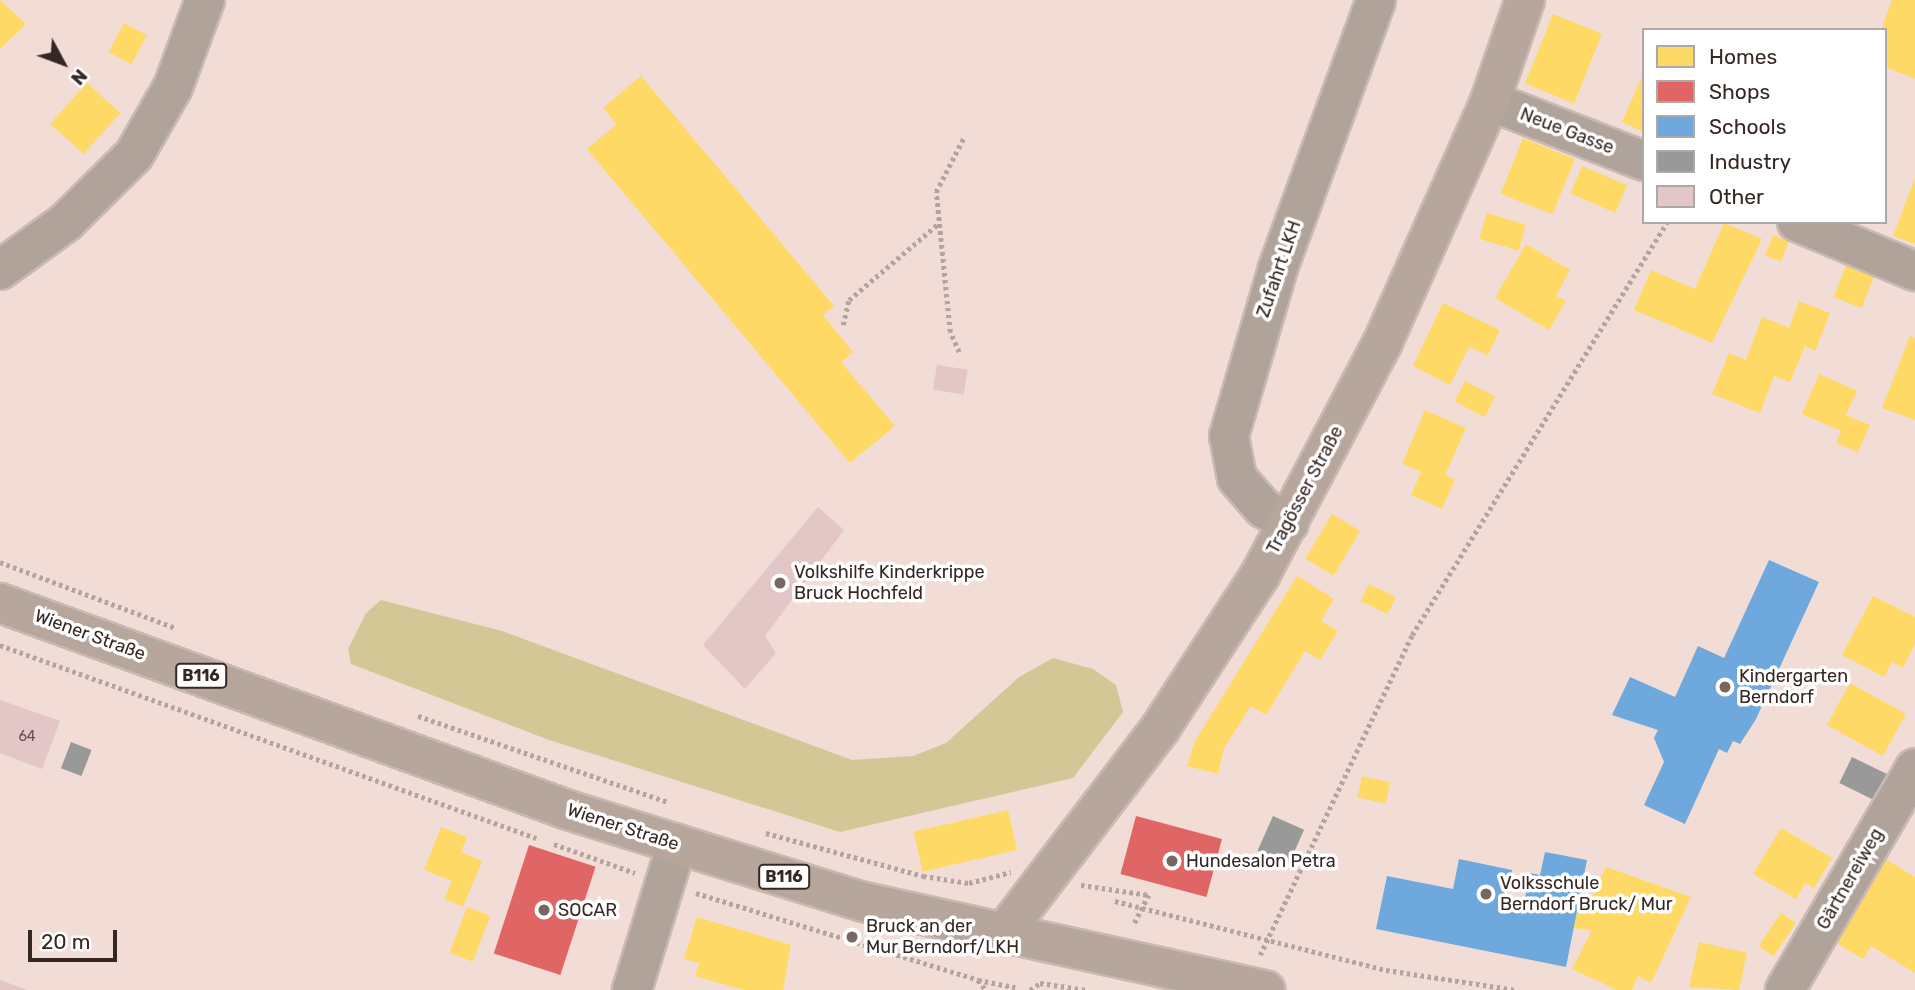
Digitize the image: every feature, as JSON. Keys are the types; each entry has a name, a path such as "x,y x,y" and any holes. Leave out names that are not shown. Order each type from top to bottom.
{"main road":[{"name":"Tragösser Straße","path":"1003,934 1161,727 1289,523 1382,344 1490,101 1525,0"},
{"name":"Wiener Straße","path":"0,603 677,844 864,902 1252,989"}],"street":[{"path":"0,270 66,222 134,155 173,87 205,0"},
{"name":"Zufahrt LKH","path":"1289,523 1263,508 1237,478 1229,436 1278,268 1376,0"},
{"name":"Neue Gasse","path":"1490,101 1642,159"},
{"path":"1802,224 1915,271"},
{"name":"Gärtnereiweg","path":"1785,990 1915,768"},
{"path":"632,990 677,844"}],"path":[{"path":"959,352 950,332 936,192 964,137"},
{"path":"843,325 849,300 938,224"},
{"path":"1267,939 1412,635 1666,224"},
{"path":"0,562 190,633"},
{"path":"403,711 673,804"},
{"path":"751,828 923,876 969,883 1003,869 1044,882 1149,895 1143,909"},
{"path":"1115,901 1386,970 1517,990"},
{"path":"978,980 1015,987"},
{"path":"1030,990 1040,983 1087,990"}],"shaded area":[{"path":"381,600 502,631 852,760 913,756 946,743 1019,677 1053,658 1093,669 1116,685 1123,712 1073,778 840,832 549,740 351,664 348,649 366,613"}],"building: Homes":[{"path":"0,0 26,24 0,49"},
{"path":"1892,0 1915,0 1915,79 1887,68 1887,28 1882,28"},
{"path":"1553,14 1602,34 1574,103 1525,84"},
{"path":"124,23 147,35 131,64 109,52"},
{"path":"641,76 834,306 823,315 853,352 841,362 895,426 850,463 587,149 617,124 603,108"},
{"path":"1642,77 1642,131 1622,122"},
{"path":"87,83 120,113 84,154 50,124"},
{"path":"1523,138 1575,159 1552,215 1501,194"},
{"path":"1582,166 1627,185 1615,213 1570,194"},
{"path":"1915,178 1915,244 1893,236"},
{"path":"1487,213 1526,225 1518,251 1479,239"},
{"path":"1724,224 1762,239 1712,343 1634,310 1651,270 1695,289"},
{"path":"1773,235 1789,241 1781,262 1765,256"},
{"path":"1526,244 1570,270 1556,296 1566,301 1549,330 1495,298"},
{"path":"1848,260 1876,271 1862,308 1834,297"},
{"path":"1799,301 1830,313 1815,351 1805,346 1790,382 1774,376 1760,413 1712,394 1729,353 1746,360 1762,317 1789,328"},
{"path":"1443,303 1500,330 1488,355 1469,347 1450,385 1413,366"},
{"path":"1910,336 1915,338 1915,420 1882,408"},
{"path":"1819,374 1857,391 1846,415 1870,425 1858,452 1836,443 1841,431 1802,414"},
{"path":"1465,381 1495,396 1485,417 1455,401"},
{"path":"1425,410 1466,428 1445,475 1455,479 1442,509 1411,495 1421,472 1402,464"},
{"path":"1332,514 1360,531 1334,576 1305,559"},
{"path":"1297,576 1334,599 1321,621 1338,631 1320,660 1305,651 1266,715 1251,706 1224,748 1218,774 1187,766 1195,741"},
{"path":"1369,584 1396,597 1388,614 1361,601"},
{"path":"1873,596 1915,617 1915,644 1903,668 1892,662 1884,677 1842,655"},
{"path":"1850,683 1906,714 1883,756 1827,725"},
{"path":"1362,776 1390,782 1386,804 1357,798"},
{"path":"1008,810 1017,850 923,872 913,832"},
{"path":"441,827 467,837 461,852 482,861 463,907 444,899 452,881 424,870"},
{"path":"1781,828 1832,858 1814,888 1805,883 1796,899 1753,874"},
{"path":"1874,852 1915,877 1915,973 1871,946 1863,959 1823,935"},
{"path":"1606,867 1691,897 1651,983 1638,976 1632,990 1617,990 1572,969 1592,930 1573,928 1578,905 1587,907"},
{"path":"467,907 490,916 473,962 449,953"},
{"path":"1781,913 1796,923 1774,956 1759,946"},
{"path":"697,917 791,945 783,990 744,990 695,976 699,963 684,959"},
{"path":"1699,942 1747,953 1739,990 1689,987"}],"building: Shops":[{"path":"1136,816 1222,839 1206,897 1120,874"},
{"name":"SOCAR","path":"529,845 596,867 560,975 494,953"}],"building: Schools":[{"name":"Kindergarten Berndorf","path":"1769,560 1819,582 1756,719 1740,744 1733,741 1727,753 1719,749 1685,824 1644,805 1664,762 1654,738 1658,730 1612,715 1630,677 1675,697 1698,646 1724,658"},
{"path":"1545,852 1587,860 1566,967 1376,929 1387,876 1453,889 1459,859 1512,870 1507,899 1524,903 1530,873 1540,875"}],"building: Industry":[{"path":"71,742 92,750 82,776 61,768"},
{"path":"1852,757 1887,774 1874,800 1839,783"},
{"path":"1273,816 1304,830 1289,865 1258,851"}],"building: Other":[{"path":"937,365 968,370 964,395 933,390"},
{"name":"Volkshilfe Kinderkrippe Bruck Hochfeld","path":"818,507 844,530 765,636 776,653 745,689 703,645"},
{"path":"0,700 60,721 42,769 0,753"},
{"path":"0,980 27,990 0,990"}],"place":[{"name":"Volkshilfe Kinderkrippe Bruck Hochfeld","path":"780,583"},
{"name":"Kindergarten Berndorf","path":"1725,687"},
{"name":"Hundesalon Petra","path":"1172,861"},
{"name":"Volksschule Berndorf Bruck/ Mur","path":"1486,894"},
{"name":"SOCAR","path":"544,910"},
{"name":"Bruck an der Mur Berndorf/LKH","path":"852,937"}]}
